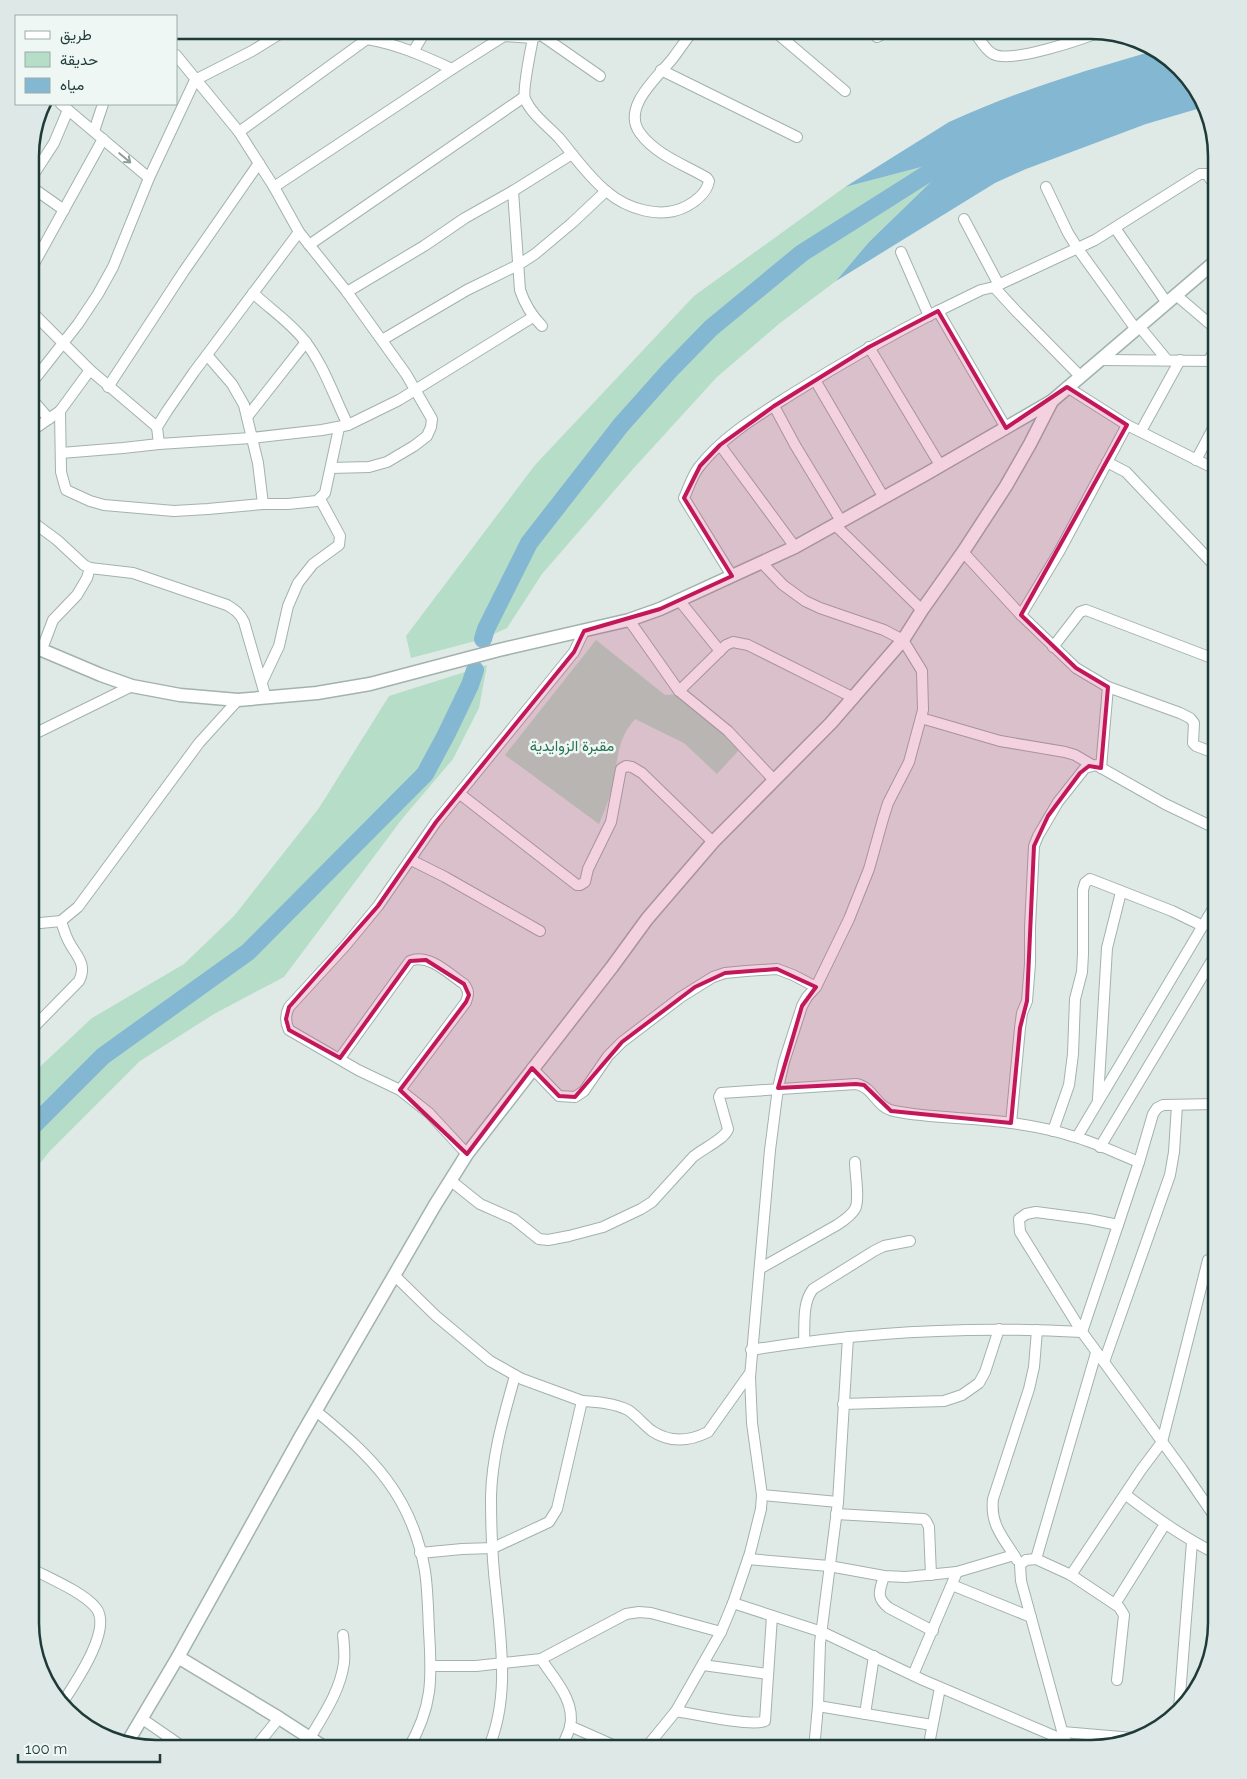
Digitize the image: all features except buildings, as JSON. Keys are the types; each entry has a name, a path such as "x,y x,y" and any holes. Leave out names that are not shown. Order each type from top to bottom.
{"street":[{"path":"39,375 64,344 98,294 113,267 149,178 195,80 271,39"},
{"path":"239,132 360,39"},
{"path":"376,39 452,69"},
{"path":"413,52 421,39"},
{"path":"274,187 452,69 493,39"},
{"path":"309,245 524,97 537,39"},
{"path":"540,39 600,76"},
{"path":"524,97 534,113 606,191 622,202 651,212 668,213 681,210 692,204 708,186 709,181 707,178 660,152 648,141 640,133 635,122 634,111 638,102 661,70 673,59 687,39"},
{"path":"783,39 845,91"},
{"path":"980,39 989,52 1001,57 1058,46 1078,39"},
{"path":"178,59 239,132 274,187 299,232 382,340 416,389 432,419 431,428 427,436 387,462 369,467 331,468"},
{"path":"661,70 797,137"},
{"path":"94,131 104,105"},
{"path":"39,166 54,143 64,107 149,178"},
{"path":"39,255 103,139"},
{"path":"347,292 572,154"},
{"path":"108,386 184,271 259,163"},
{"path":"732,576 684,498 692,478 700,466 720,444 774,406 869,347 981,290 997,286 1049,260 1078,249 1200,174 1208,173"},
{"path":"1046,187 1068,233 1078,249 1137,327 1167,360"},
{"path":"512,191 520,290 524,303 532,317 542,326"},
{"path":"382,340 467,290 518,265 551,242 606,191"},
{"path":"39,192 64,210"},
{"path":"964,219 997,286 1022,318 1080,376"},
{"path":"1115,228 1171,299 1208,324"},
{"path":"159,444 157,427 194,372 299,232"},
{"path":"901,252 934,313 1006,428"},
{"path":"39,648 132,686 180,696 238,700 317,693 370,684 498,650 584,632 629,620 660,609 794,547 884,498 1052,401 1208,268"},
{"path":"60,411 60,453 64,488 80,497 104,505 174,510 208,510 263,504 288,504 320,499 325,493 343,426 319,364 306,342 253,294"},
{"path":"60,453 252,438 343,426 399,400 532,317"},
{"path":"39,319 90,370 157,427"},
{"path":"247,417 306,342"},
{"path":"869,347 940,466"},
{"path":"207,355 235,390 244,405 258,463 263,504"},
{"path":"1100,360 1208,361"},
{"path":"1141,431 1180,360"},
{"path":"39,426 60,411 90,370"},
{"path":"815,380 884,498"},
{"path":"1067,388 1127,425 1208,466"},
{"path":"130,1737 178,1657 394,1275 467,1154 612,967 647,918 713,842 831,723 903,640 1006,486 1052,401"},
{"path":"774,406 838,523 922,610"},
{"path":"39,408 48,419"},
{"path":"1021,615 1059,552 1127,425"},
{"path":"1196,460 1208,438"},
{"path":"720,444 794,547"},
{"path":"1107,462 1126,472 1208,559"},
{"path":"262,682 279,646 288,606 298,583 313,564 336,548 340,541 335,525 320,499"},
{"path":"39,527 90,568 132,573 234,609 240,614 244,622 266,698"},
{"path":"963,552 1021,615 1076,668 1108,687 1190,718 1194,723 1193,743 1208,751"},
{"path":"652,1740 676,1711 721,1632 748,1559 761,1509 762,1496 752,1423 750,1373 761,1268 770,1150 778,1088 784,1062 802,1006 816,987 849,919 869,870 888,803 908,762 923,710 922,671 903,640 884,630 805,601 783,585 762,563"},
{"path":"39,642 53,620 77,595 87,578 90,568"},
{"path":"679,600 720,651"},
{"path":"1053,647 1080,612 1086,610 1208,657"},
{"path":"629,620 679,691 728,731 774,780"},
{"path":"467,1154 428,1113 400,1090 358,1070 289,1030 286,1024 286,1012 288,1007 345,946 378,906 436,822 574,652 584,632"},
{"path":"679,691 720,651 733,642 748,644 854,698"},
{"path":"39,732 132,686"},
{"path":"1096,766 1108,687"},
{"path":"39,923 61,920 78,907 199,743 238,700"},
{"path":"921,718 1000,741 1075,755 1165,804 1208,825"},
{"path":"460,794 577,885 585,882 588,869 611,822 621,769 626,766 642,772 713,842"},
{"path":"1011,1123 1020,1028 1028,995 1034,846 1041,829 1058,802 1084,768 1096,766"},
{"path":"411,860 445,877 540,931"},
{"path":"1053,1130 1069,1085 1073,1054 1075,999 1082,972 1083,890 1086,883 1090,879 1172,911 1204,926"},
{"path":"1097,1101 1107,948 1121,892"},
{"path":"1077,1137 1208,919"},
{"path":"39,1022 79,981 82,975 82,962 69,942 61,920"},
{"path":"340,1058 410,961 415,959 426,960 464,984 468,989 469,995 466,1002 400,1090"},
{"path":"1100,1147 1208,967"},
{"path":"532,1068 559,1096 575,1097 584,1091 608,1056 622,1042 681,997 713,977 746,970 777,969 816,987"},
{"path":"450,1180 480,1204 514,1219 539,1239 548,1240 603,1228 652,1202 693,1157 727,1133 727,1124 718,1097 721,1093 856,1084 864,1085 883,1106 892,1111 915,1115 963,1117 1053,1130 1077,1137 1139,1162"},
{"path":"1082,1332 1139,1162 1152,1114 1163,1105 1208,1104"},
{"path":"1104,1362 1170,1175 1174,1152 1177,1106"},
{"path":"761,1268 837,1225 854,1211 857,1204 855,1162"},
{"path":"1118,1225 1036,1212 1026,1214 1019,1219 1020,1232 1082,1332 1208,1507"},
{"path":"804,1341 806,1304 808,1296 813,1289 884,1246 910,1241"},
{"path":"1071,1575 1141,1470 1162,1442 1208,1260"},
{"path":"394,1275 468,1344 515,1376 582,1401 603,1402 628,1410 652,1431 664,1436 686,1440 708,1432 750,1373"},
{"path":"752,1350 848,1336 1000,1330 1082,1332"},
{"path":"843,1404 944,1401 962,1395 979,1383 985,1372 1000,1330"},
{"path":"1037,1330 1034,1368 1029,1389 993,1499 992,1510 997,1528 1020,1565 1021,1581 1066,1740"},
{"path":"815,1740 818,1706 818,1666 838,1502 848,1336"},
{"path":"1036,1559 1096,1353"},
{"path":"491,1740 500,1704 503,1664 493,1548 492,1478 501,1429 515,1376"},
{"path":"420,1553 493,1548 549,1522 555,1515 582,1401"},
{"path":"316,1411 356,1444 380,1470 407,1512 420,1553 425,1572 432,1666 426,1708 421,1724 413,1740"},
{"path":"1126,1494 1165,1524 1192,1542 1208,1550"},
{"path":"762,1496 838,1502"},
{"path":"836,1514 924,1519 929,1527 931,1575"},
{"path":"1116,1604 1165,1524"},
{"path":"1179,1700 1192,1542"},
{"path":"748,1559 829,1566 884,1576 906,1577 957,1572 1014,1555"},
{"path":"1020,1565 1026,1560 1036,1559 1071,1575 1116,1604 1123,1611 1117,1680"},
{"path":"913,1676 957,1572"},
{"path":"39,1573 75,1592 97,1609 101,1618 101,1627 96,1645 66,1697"},
{"path":"884,1576 880,1593 880,1599 883,1603 933,1631"},
{"path":"952,1585 1031,1616"},
{"path":"733,1603 822,1632 913,1676 1064,1740"},
{"path":"432,1666 503,1664 541,1659 626,1614 632,1613 651,1613 721,1632"},
{"path":"676,1711 736,1721 763,1722 766,1719 772,1616"},
{"path":"310,1738 336,1692 341,1677 344,1661 344,1635"},
{"path":"865,1714 874,1656"},
{"path":"178,1657 313,1740"},
{"path":"541,1659 569,1701 571,1710 570,1726 565,1740"},
{"path":"703,1665 768,1674"},
{"path":"930,1740 940,1688"},
{"path":"818,1706 932,1725"},
{"path":"141,1718 173,1740"},
{"path":"261,1740 279,1718"},
{"path":"570,1726 602,1740"}],"highlighted area":[{"path":"938,311 1006,428 1067,387 1127,425 1021,615 1076,668 1108,687 1101,768 1089,766 1080,773 1048,816 1034,846 1027,1001 1020,1028 1011,1123 891,1111 864,1085 778,1088 802,1006 816,987 777,969 725,973 695,987 622,1042 575,1097 559,1096 532,1068 467,1154 400,1090 466,1002 469,995 464,984 426,960 410,961 340,1058 289,1030 286,1019 289,1007 378,906 436,822 574,652 584,631 660,609 732,576 684,498 700,466 720,445 774,406 869,347"}],"green space":[{"path":"948,160 936,177 869,242 836,281 780,323 717,377 633,469 542,574 507,628 483,639 411,658 406,636 535,465 694,296 845,187"},
{"name":"مقبرة الزوايدية","path":"596,640 665,695 679,694 717,724 739,750 717,774 684,743 635,719 622,740 611,791 599,824 505,755"},
{"path":"487,665 479,708 453,759 402,819 284,977 214,1014 140,1061 49,1152 39,1165 39,1068 92,1018 184,964 234,916 319,808 389,696"}],"water":[{"path":"1147,53 1156,58 1179,79 1193,97 1198,109 1146,124 1026,169 995,183 836,281 869,242 936,177 948,160 845,187 949,122 1000,100 1104,65"}],"waterway":[{"path":"483,639 486,629 529,543 621,425 711,328 802,253 968,148"},
{"path":"39,1120 103,1056 248,952 425,774 446,735 470,685 475,670"}]}
